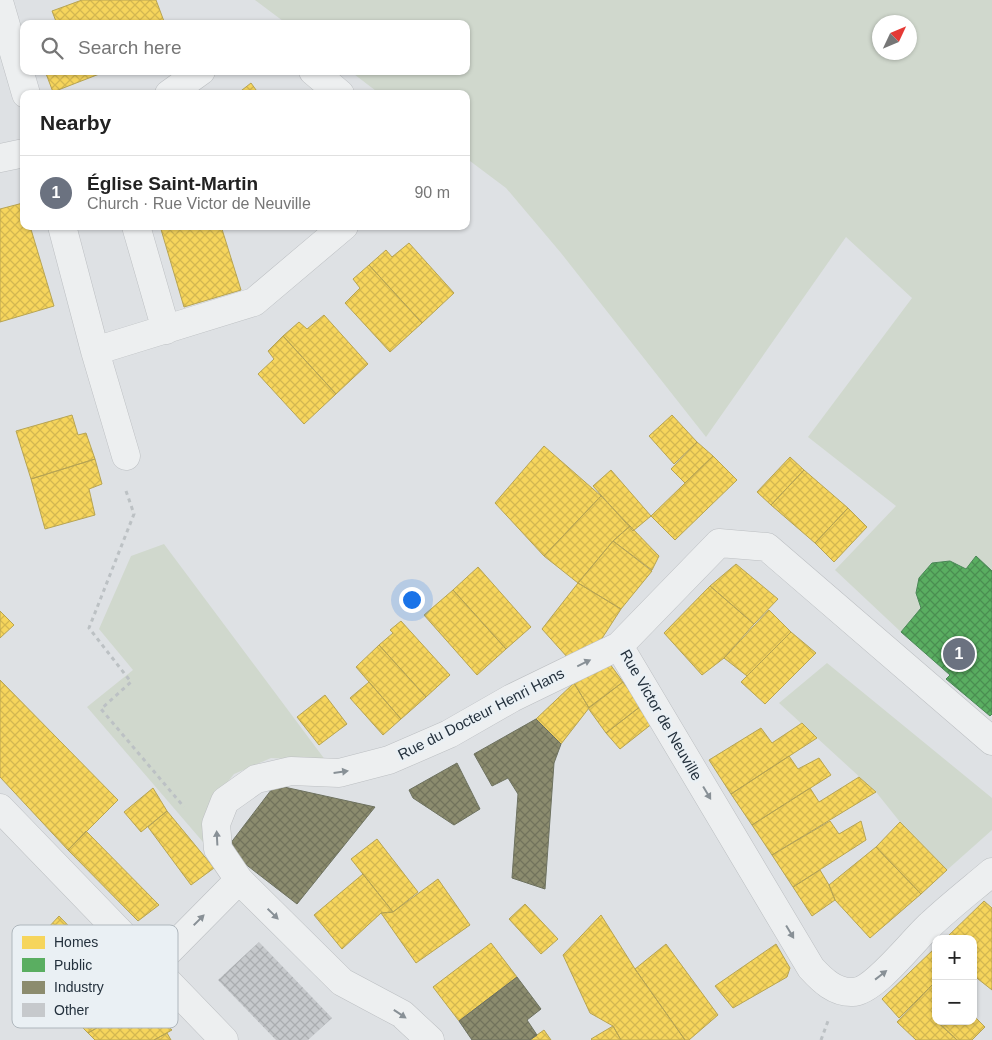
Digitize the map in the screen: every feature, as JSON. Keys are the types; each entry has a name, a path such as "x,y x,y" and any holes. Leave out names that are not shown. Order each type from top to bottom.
{"street":[{"path":"0,5 20,73"},
{"path":"20,75 25,90"},
{"path":"175,90 195,75"},
{"path":"317,75 335,90"},
{"path":"0,158 20,154"},
{"path":"63,230 95,351 126,456"},
{"path":"137,230 166,330"},
{"path":"95,351 254,302 339,230"},
{"name":"Rue Victor de Neuville","path":"992,741 767,547 719,542 619,646 812,968 822,981 838,990 853,992 862,990 891,967 929,926 992,872"},
{"name":"Rue du Docteur Henri Hans","path":"430,1040 402,1014 342,982 238,880 218,849 216,824 225,801 256,779 291,772 339,774 389,760 449,734 512,698 619,646"},
{"path":"0,808 113,925"},
{"path":"178,941 238,880"},
{"path":"178,992 224,1040"}],"path":[{"path":"126,456 121,474 134,514 90,628 131,682 101,709 196,821 216,824"}],"shaded area":[{"path":"255,0 992,0 992,571 976,557 966,569 950,561 932,563 918,584 917,589 921,608 901,632 835,570 896,506 808,437 912,298 846,237 706,437 561,253 506,188 470,161 470,90 375,90 355,75 470,75 470,20 282,20"},
{"path":"164,544 326,761 271,758 234,774 210,804 203,842 87,707 133,670 99,629 131,556"},
{"path":"827,663 992,798 992,830 947,870 900,822 876,792 779,703"}],"building: Homes":[{"path":"82,0 156,0 164,20 55,20 52,11"},
{"path":"47,75 97,75 58,90 52,90"},
{"path":"251,83 256,90 242,90"},
{"path":"20,204 20,230 31,230 54,306 0,322 0,209"},
{"path":"161,230 222,230 241,290 184,307"},
{"path":"409,243 454,293 422,323 369,265 386,250 392,257"},
{"path":"369,265 422,323 390,352 345,303 360,288 353,279"},
{"path":"324,315 368,364 336,394 283,336 299,322 307,329"},
{"path":"283,336 336,394 304,424 258,374 274,359 268,351"},
{"path":"72,415 78,435 86,433 95,459 31,479 16,431"},
{"path":"672,415 697,442 674,464 649,436"},
{"path":"697,442 713,456 685,483 671,469"},
{"path":"544,446 601,496 544,556 495,503"},
{"path":"713,456 737,480 675,540 651,516"},
{"path":"790,457 804,470 771,505 757,492"},
{"path":"95,459 102,484 89,489 95,515 45,529 31,479"},
{"path":"611,470 651,516 633,531 593,486"},
{"path":"804,470 848,508 815,543 771,505"},
{"path":"601,496 630,526 613,541 578,583 544,556"},
{"path":"848,508 867,527 834,562 815,543"},
{"path":"630,526 659,556 652,570 613,541"},
{"path":"613,541 652,571 621,609 578,583"},
{"path":"736,564 778,599 754,624 710,586"},
{"path":"478,567 531,627 506,649 453,590"},
{"path":"578,583 621,609 599,643 568,658 542,629"},
{"path":"710,586 754,624 724,658 702,675 664,633"},
{"path":"453,590 506,649 477,675 424,615"},
{"path":"769,610 791,632 747,676 724,658"},
{"path":"0,611 14,625 0,638"},
{"path":"401,621 450,675 426,697 379,645 393,633 390,630"},
{"path":"791,632 816,653 765,704 741,682"},
{"path":"379,645 426,697 401,719 356,667"},
{"path":"607,660 623,682 589,708 574,683"},
{"path":"0,680 118,800 68,850 0,777"},
{"path":"369,682 401,719 383,735 350,698"},
{"path":"623,682 641,706 606,733 588,708"},
{"path":"574,683 589,708 561,744 536,719"},
{"path":"325,695 347,724 319,745 297,717"},
{"path":"641,706 653,723 620,749 606,733"},
{"path":"802,723 817,738 731,794 709,760 761,728 772,743"},
{"path":"789,756 798,769 819,758 831,775 752,825 731,794"},
{"path":"859,777 876,792 772,855 752,825 810,788 819,802"},
{"path":"153,788 167,811 141,832 124,812"},
{"path":"167,811 214,868 191,885 148,827"},
{"path":"830,821 839,834 861,821 866,840 793,887 772,855"},
{"path":"900,822 947,870 921,894 876,847"},
{"path":"86,831 159,905 138,921 68,850"},
{"path":"377,839 418,892 393,912 351,859"},
{"path":"876,847 921,894 870,938 835,900 829,885"},
{"path":"820,870 835,900 812,916 793,887"},
{"path":"363,874 393,912 381,913 342,949 314,915"},
{"path":"438,879 470,925 416,963 381,913 393,912"},
{"path":"984,901 992,908 992,990 977,978 977,935 949,935"},
{"path":"525,904 558,939 541,954 509,919"},
{"path":"601,915 635,969 685,1040 621,1040 613,1026 590,1013 563,955"},
{"path":"59,916 68,925 51,925"},
{"path":"491,943 517,977 459,1021 433,987"},
{"path":"666,944 718,1015 689,1040 685,1040 635,969"},
{"path":"776,944 790,968 787,977 733,1008 715,986"},
{"path":"932,951 932,985 899,1018 882,999"},
{"path":"932,985 932,1025 940,1025 957,1040 916,1040 897,1022"},
{"path":"977,1019 985,1027 972,1040 957,1040 941,1025 977,1025"},
{"path":"613,1026 621,1040 591,1039"},
{"path":"83,1028 97,1028 88,1033"},
{"path":"97,1028 170,1028 172,1030 154,1040 95,1040 88,1033"},
{"path":"544,1030 551,1040 530,1040"},
{"path":"167,1033 171,1040 154,1040"}],"building: Public":[{"path":"976,556 992,571 992,714 990,716 946,679 950,675 901,632 921,608 916,593 919,578 932,563 950,561 966,569"}],"building: Industry":[{"path":"536,719 561,744 554,763 545,889 512,878 518,794 508,778 492,786 474,754"},
{"path":"457,763 480,809 454,825 413,798 409,790"},
{"path":"275,785 375,807 297,904 231,853 230,844"},
{"path":"517,977 541,1009 527,1020 537,1035 530,1040 472,1040 459,1021"}],"building: Other":[{"path":"259,942 332,1018 308,1040 276,1040 218,980"}],"place":[{"name":"Église Saint-Martin","path":"959,654"}]}
